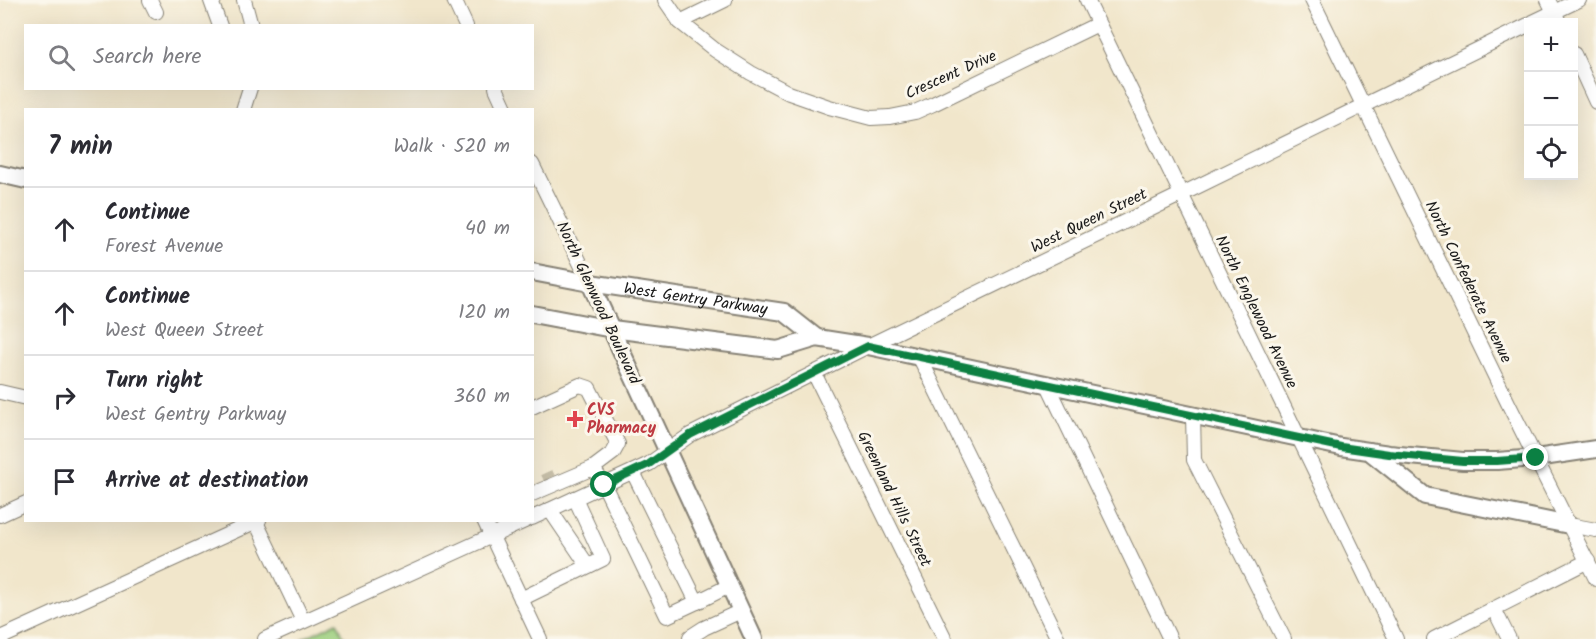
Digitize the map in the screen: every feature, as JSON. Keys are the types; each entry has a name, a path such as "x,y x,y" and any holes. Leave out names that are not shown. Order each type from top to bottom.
{"main road":[{"path":"0,174 24,180"},
{"name":"West Gentry Parkway","path":"534,272 784,312 817,338"},
{"name":"North Glenwood Boulevard","path":"590,283 754,639"},
{"name":"West Gentry Parkway","path":"534,314 612,328 778,350 817,338 868,346 1368,451 1463,461 1497,461 1596,449"},
{"path":"1368,451 1425,496 1569,525"}],"street":[{"path":"214,0 211,1 219,24"},
{"path":"244,0 250,24"},
{"path":"454,0 465,24"},
{"name":"Crescent Drive","path":"664,0 680,22 715,50 751,73 789,93 871,118 915,112 1098,24"},
{"path":"680,22 725,0"},
{"name":"North Englewood Avenue","path":"1087,0 1396,639"},
{"name":"North Confederate Avenue","path":"1312,0 1596,579"},
{"path":"1554,12 1579,0"},
{"name":"West Queen Street","path":"534,517 649,464 690,435 868,346 1524,27"},
{"path":"1578,63 1596,102"},
{"path":"244,108 249,90"},
{"path":"497,90 505,108"},
{"name":"North Glenwood Boulevard","path":"534,168 590,283"},
{"path":"919,356 1058,639"},
{"name":"Greenland Hills Street","path":"814,374 945,639"},
{"path":"1047,383 1170,639"},
{"path":"534,403 580,385 589,388 618,444 613,453 593,468 534,493"},
{"path":"0,392 24,398"},
{"path":"1194,415 1194,460 1284,639"},
{"path":"593,468 604,485 667,616 729,586"},
{"path":"544,481 562,472 577,475"},
{"path":"633,472 697,602"},
{"path":"521,599 603,559 575,498"},
{"path":"0,515 24,504"},
{"path":"549,510 588,566"},
{"path":"0,638 254,522"},
{"path":"256,522 303,621"},
{"path":"485,522 540,639"},
{"path":"265,639 522,522"},
{"path":"1569,525 1596,530"},
{"path":"1434,639 1588,561"},
{"path":"1494,609 1509,639"},
{"path":"689,638 704,628 741,611"}],"green space":[{"path":"337,622 345,639 302,639"}],"tunnel":[{"path":"544,481 555,476"}],"place":[{"name":"CVS Pharmacy","path":"575,419"}],"route":[{"path":"604,485 649,464 690,435 868,346 1341,447 1463,461 1536,458"}]}
